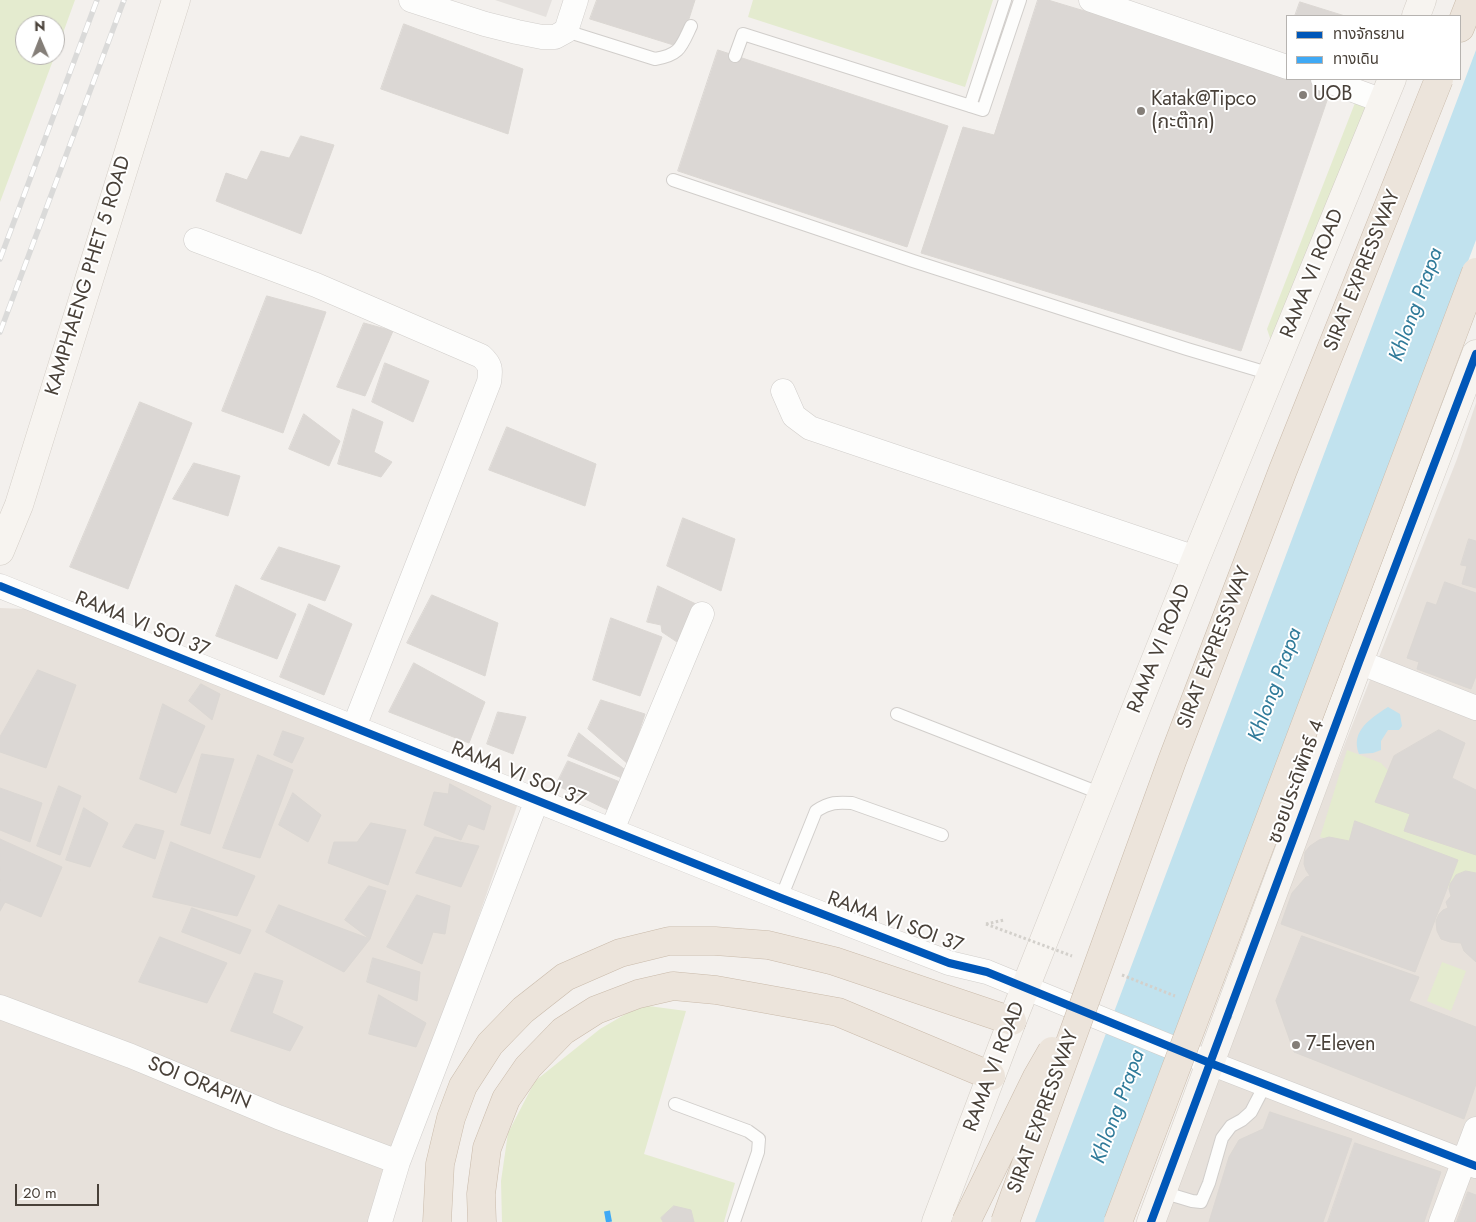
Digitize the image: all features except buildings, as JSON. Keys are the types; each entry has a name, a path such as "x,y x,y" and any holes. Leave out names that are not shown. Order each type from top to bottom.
{"highway":[{"path":"1461,25 1471,0"},
{"name":"SIRAT EXPRESSWAY","path":"1005,1222 1172,761 1284,470 1440,80"},
{"path":"1118,1222 1476,272"},
{"path":"437,1222 440,1164 451,1118 463,1086 490,1044 523,1010 565,977 620,953 670,942 715,941 768,945 834,961 1012,1021"},
{"path":"966,1222 1037,1077 1091,982"},
{"path":"482,1222 481,1194 486,1148 506,1099 528,1067 563,1031 596,1010 638,994 673,986 716,990 838,1012 991,1076"}],"street":[{"name":"KAMPHAENG PHET 5 ROAD","path":"0,552 18,505 176,0"},
{"path":"411,0 485,24 517,32 555,37 566,31 576,0"},
{"path":"1091,0 1286,67"},
{"path":"1416,15 1422,0"},
{"path":"1329,80 1387,90"},
{"name":"RAMA VI ROAD","path":"936,1222 1012,1021 1196,558 1387,90"},
{"path":"196,240 316,285 481,356 488,362 491,370 489,382 354,727"},
{"name":"ซอยประดิพัทธ์ 4","path":"1151,1222 1162,1192 1199,1058 1359,662 1476,354"},
{"path":"783,391 794,416 810,428 1196,558"},
{"name":"RAMA VI SOI 37","path":"0,586 781,898 949,963 987,972 1026,987 1266,1085 1470,1164"},
{"path":"612,830 702,614"},
{"path":"1359,662 1476,708"},
{"path":"380,1222 398,1162 537,800"},
{"name":"SOI ORAPIN","path":"0,1007 131,1056 278,1117 398,1162"},
{"path":"1441,1222 1470,1164 1476,1129"}],"lane":[{"path":"970,106 1005,0"},
{"path":"735,56 743,34 983,110 1020,0"},
{"path":"566,31 655,59 670,57 680,48 691,26"},
{"path":"673,180 912,262 1186,349 1272,374"},
{"path":"897,714 1102,794"},
{"path":"781,898 816,810 825,805 838,802 852,804 942,836"},
{"path":"1162,1192 1201,1202 1209,1183 1222,1138 1231,1126 1251,1112 1266,1085"},
{"path":"675,1104 748,1130 759,1139 758,1152 734,1222"}],"path":[{"path":"986,924 1004,920"}],"shaded area":[{"path":"495,0 552,0 546,17"},
{"path":"1476,403 1476,1222 1159,1222 1229,1038 1457,459"},
{"path":"0,608 26,609 518,803 373,1222 0,1222"}],"green space":[{"path":"0,0 75,0 65,28 65,15 15,15 15,65 51,65 0,202"},
{"path":"753,0 993,0 965,87 748,17"},
{"path":"1360,90 1379,94 1275,353 1267,329"},
{"path":"1347,750 1381,763 1398,781 1476,818 1476,928 1438,872 1320,837"},
{"path":"1442,962 1466,971 1451,1011 1427,1001"},
{"path":"641,1005 686,1011 644,1154 735,1183 724,1222 502,1222 501,1181 508,1133 535,1081 600,1029"}],"water":[{"name":"Khlong Prapa","path":"1476,50 1476,240 1107,1222 1035,1222"},
{"path":"1388,707 1400,714 1402,726 1399,730 1388,730 1381,741 1381,750 1373,753 1359,754 1357,738 1360,732 1369,721"}],"railway":[{"path":"0,259 97,0"},
{"path":"0,332 124,0"}],"marked path":[{"path":"607,1211 609,1222"}],"cycle path":[{"path":"1151,1222 1359,662 1476,354"},
{"path":"0,586 781,898 949,963 987,972 1210,1063 1476,1166"}],"place":[{"name":"UOB","path":"1303,95"},
{"name":"Katak@Tipco (กะต๊าก)","path":"1141,111"},
{"name":"7-Eleven","path":"1296,1045"}]}
